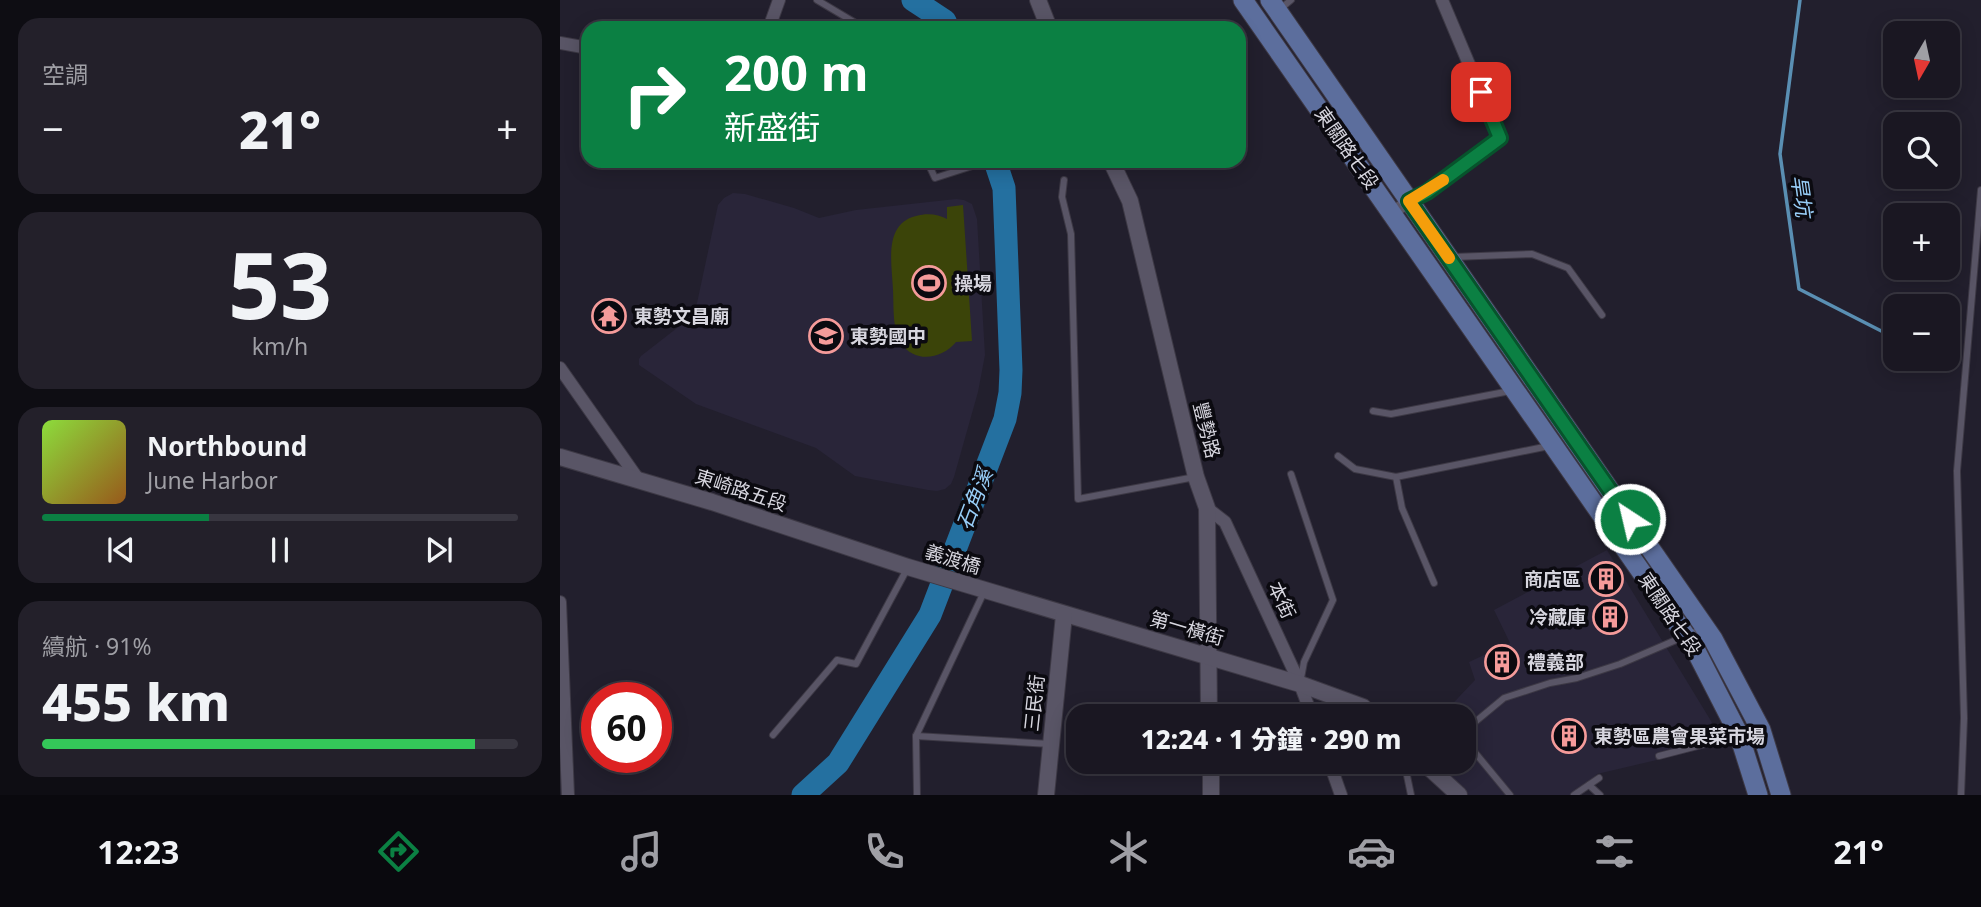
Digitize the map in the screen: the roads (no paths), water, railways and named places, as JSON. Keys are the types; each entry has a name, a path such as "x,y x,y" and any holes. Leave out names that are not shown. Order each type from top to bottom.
{"main road":[{"name":"東關路七段","path":"1243,0 1695,649 1739,735 1758,795"},
{"name":"東關路七段","path":"1279,4 1409,201 1713,639 1760,730 1781,795"}],"street":[{"path":"772,21 779,0"},
{"path":"1038,0 1046,21"},
{"path":"1392,212 1427,192 1500,138 1442,0"},
{"path":"560,43 581,47"},
{"name":"豐勢路","path":"1114,168 1130,201 1196,477 1207,508 1209,704"},
{"path":"560,368 638,480"},
{"name":"東崎路五段","path":"560,457 908,567"},
{"name":"本街","path":"1207,508 1225,522 1308,704"},
{"name":"義渡橋","path":"908,567 985,590"},
{"name":"第一橫街","path":"985,590 1300,684 1355,704"},
{"path":"560,602 562,716 568,795"},
{"name":"三民街","path":"1046,795 1064,615"},
{"path":"1210,774 1211,795"},
{"path":"1334,774 1341,795"},
{"path":"1440,774 1459,795"}],"lane":[{"path":"817,0 852,21"},
{"path":"931,168 935,178 967,168"},
{"path":"1064,180 1062,197 1071,234 1078,499 1196,477"},
{"path":"1961,795 1964,718 1957,471 1981,190"},
{"path":"1448,257 1532,254 1567,268 1602,315"},
{"path":"1373,411 1391,414 1515,390"},
{"path":"1338,456 1355,469 1395,477 1554,445"},
{"path":"1291,474 1333,600 1304,663 1300,684"},
{"path":"1395,477 1402,508 1434,583"},
{"path":"773,735 837,660 856,664 908,567"},
{"path":"917,795 916,736 985,590"},
{"path":"1476,721 1504,698 1550,682 1577,678 1620,664 1705,628"},
{"path":"1659,756 1760,730"},
{"path":"916,736 1051,744"},
{"path":"1476,754 1510,795"},
{"path":"1407,774 1411,795"},
{"path":"1574,795 1599,778"},
{"path":"1589,785 1600,795"}],"waterway":[{"name":"石角溪","path":"913,0 945,21"},
{"name":"旱坑","path":"1800,0 1780,154 1799,289 1883,332"},
{"name":"石角溪","path":"803,795 838,763 930,615 1005,419 1011,370 1004,188 997,168"}],"place":[{"name":"操場","path":"929,283"},
{"name":"東勢文昌廟","path":"609,316"},
{"name":"東勢國中","path":"826,336"},
{"name":"商店區","path":"1606,579"},
{"name":"冷藏庫","path":"1610,617"},
{"name":"禮義部","path":"1502,662"},
{"name":"東勢區農會果菜市場","path":"1569,736"}]}
